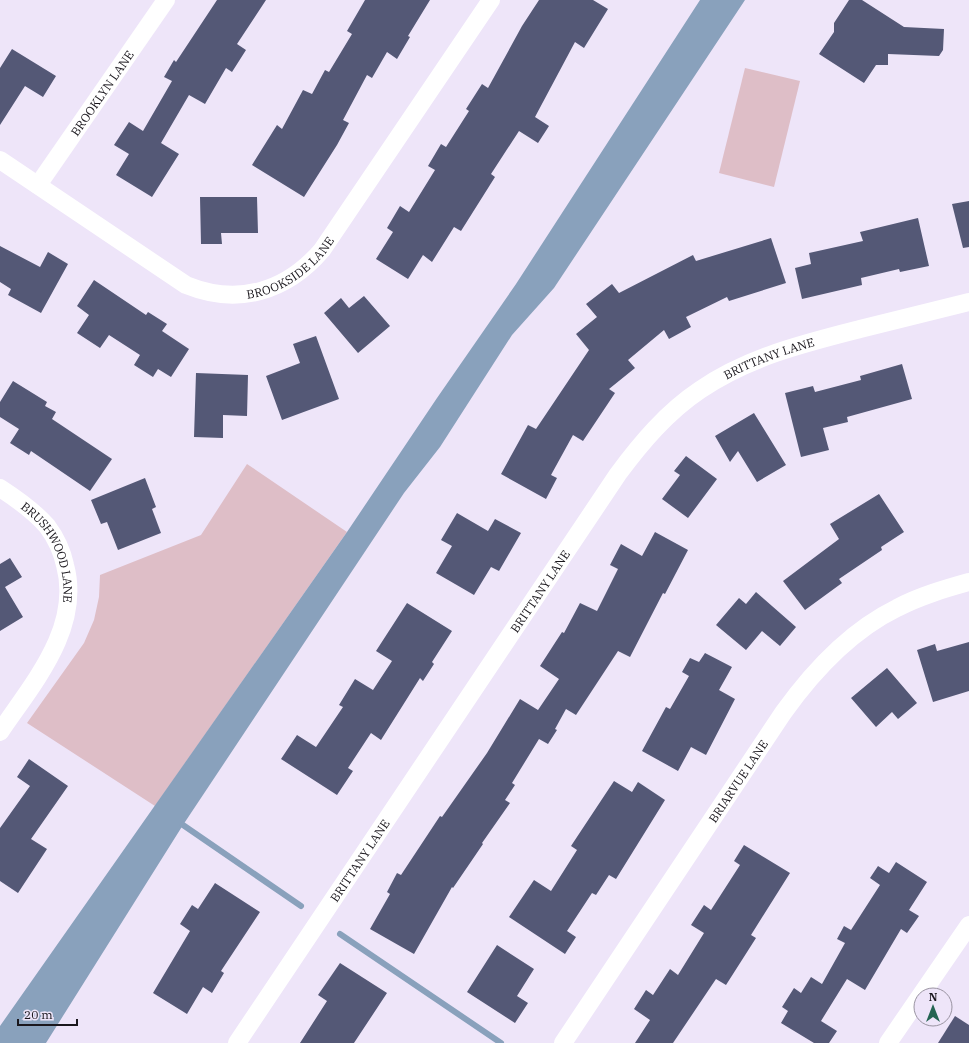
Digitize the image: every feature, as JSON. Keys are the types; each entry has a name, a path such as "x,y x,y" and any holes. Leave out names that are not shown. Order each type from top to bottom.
{"street":[{"name":"BROOKLYN LANE","path":"38,185 166,0"},
{"name":"BROOKSIDE LANE","path":"0,160 186,285 208,292 232,294 246,294 270,289 302,272 322,250 491,0"},
{"name":"BRITTANY LANE","path":"237,1043 618,474 656,427 678,406 699,390 722,376 750,363 808,342 969,302"},
{"name":"BRUSHWOOD LANE","path":"0,488 38,516 54,536 64,559 68,574 69,588 66,616 56,644 37,677 0,732"},
{"name":"BRIARVUE LANE","path":"563,1043 783,713 821,665 858,633 896,608 928,594 969,582"},
{"path":"888,1043 969,925"}],"shaded area":[{"path":"745,68 800,81 774,187 719,173"},
{"path":"247,464 347,532 155,806 27,723 84,643 94,620 99,597 100,575 201,535"}],"water":[{"path":"700,0 745,0 554,288 512,335 440,447 404,493 183,825 46,1043 0,1043 0,1026 347,532 516,284"}],"building":[{"path":"217,0 266,0 237,44 246,50 232,72 226,68 205,104 189,95 161,143 179,154 152,197 116,175 129,154 114,145 129,122 143,131 172,81 164,77 174,60 176,62"},
{"path":"365,0 430,0 408,36 410,37 397,59 387,52 372,78 367,75 343,120 349,123 304,197 252,165 277,125 282,129 303,90 312,94 325,70 329,72 352,34 347,31"},
{"path":"539,0 593,0 608,9 584,48 575,42 535,117 549,126 538,143 519,131 491,174 495,177 461,231 454,227 432,262 423,255 408,279 376,259 393,232 387,228 400,206 409,212 435,170 428,166 441,144 446,147 469,111 466,109 482,84 488,88 522,26"},
{"path":"849,0 862,0 904,27 944,29 943,50 939,56 888,54 888,65 876,65 864,83 819,54 834,32 834,23"},
{"path":"12,49 56,76 43,97 25,86 0,125 0,68"},
{"path":"200,197 257,197 258,233 221,233 222,244 201,244"},
{"path":"969,201 969,247 963,248 952,204"},
{"path":"918,218 929,266 900,272 899,269 861,278 862,285 802,299 795,268 811,264 809,253 863,241 860,232"},
{"path":"771,238 786,283 729,301 727,297 686,317 691,327 669,339 664,330 628,360 635,368 609,389 615,393 583,441 573,435 551,475 557,478 546,499 501,474 528,425 536,429 589,350 576,334 597,317 586,304 612,284 619,293 693,255 696,261"},
{"path":"0,246 40,267 48,252 68,264 41,313 8,295 11,289 0,282"},
{"path":"94,280 146,315 148,312 167,324 162,331 189,349 171,377 158,369 153,377 134,365 140,355 109,335 100,348 77,333 89,315 77,306"},
{"path":"364,296 390,326 358,353 324,313 341,298 349,308"},
{"path":"316,336 339,399 282,420 266,376 300,363 293,344"},
{"path":"902,364 912,399 847,417 848,422 823,428 829,450 801,457 785,393 813,386 815,392 861,380 860,376"},
{"path":"196,373 248,375 247,416 223,415 223,438 194,437"},
{"path":"13,381 47,402 45,406 56,412 52,419 112,459 90,491 31,451 29,455 10,443 19,429 0,417 0,402"},
{"path":"754,413 786,465 757,482 738,451 730,462 715,436"},
{"path":"686,456 717,479 688,518 662,499 680,475 674,471"},
{"path":"145,478 156,507 152,509 161,533 118,550 107,522 101,524 91,500"},
{"path":"879,494 904,532 881,547 882,550 839,579 842,583 805,610 783,581 839,539 830,524"},
{"path":"457,513 488,531 495,519 521,533 499,571 491,567 474,595 436,573 452,546 441,540"},
{"path":"655,532 688,550 665,594 663,593 630,657 618,651 576,715 566,709 555,729 557,730 548,744 539,739 512,783 515,785 505,800 510,803 453,888 452,887 414,954 370,929 390,894 387,892 397,873 401,875 440,816 442,817 487,753 520,699 538,710 559,679 540,666 562,632 564,633 580,603 597,611 618,569 610,565 621,544 642,556"},
{"path":"10,558 22,577 5,587 23,617 0,631 0,564"},
{"path":"756,592 796,627 780,646 762,631 746,650 716,625 739,598 746,604"},
{"path":"407,603 452,631 432,662 434,664 423,681 420,678 381,740 371,733 348,768 353,771 337,795 281,759 297,735 316,747 343,707 339,705 355,679 373,690 392,661 376,651"},
{"path":"969,642 969,691 933,702 917,650 935,644 937,651"},
{"path":"705,653 732,667 719,690 735,699 706,755 691,747 678,771 642,751 666,707 670,709 689,676 682,672 690,658 699,662"},
{"path":"887,668 917,703 898,719 892,712 876,727 851,698"},
{"path":"29,759 68,786 31,839 47,849 18,893 0,881 0,828 30,786 17,777"},
{"path":"614,781 632,792 638,782 665,800 616,879 609,875 596,895 592,893 567,931 576,937 565,954 509,917 534,880 551,891 577,850 571,846"},
{"path":"744,845 790,873 751,935 756,938 726,985 716,979 673,1043 635,1043 650,1020 634,1009 646,990 653,995 670,969 678,975 704,933 691,925 704,905 711,910 740,865 734,861"},
{"path":"896,862 927,882 909,910 919,916 907,933 901,929 865,990 847,979 821,1021 837,1031 829,1043 814,1043 781,1023 788,1011 782,1007 794,988 801,993 811,977 822,984 845,943 837,939 844,926 851,930 880,885 870,878 878,866 889,873"},
{"path":"215,883 260,912 221,971 224,973 212,993 203,987 187,1014 153,993 190,931 180,924 192,905 198,909"},
{"path":"497,945 534,969 517,996 528,1003 515,1023 467,992"},
{"path":"340,963 387,993 354,1043 300,1043 327,1001 318,995"},
{"path":"955,1016 969,1025 969,1043 938,1043 948,1027 953,1027 953,1019"}],"waterway":[{"path":"183,825 301,906"},
{"path":"340,934 501,1043"}]}
